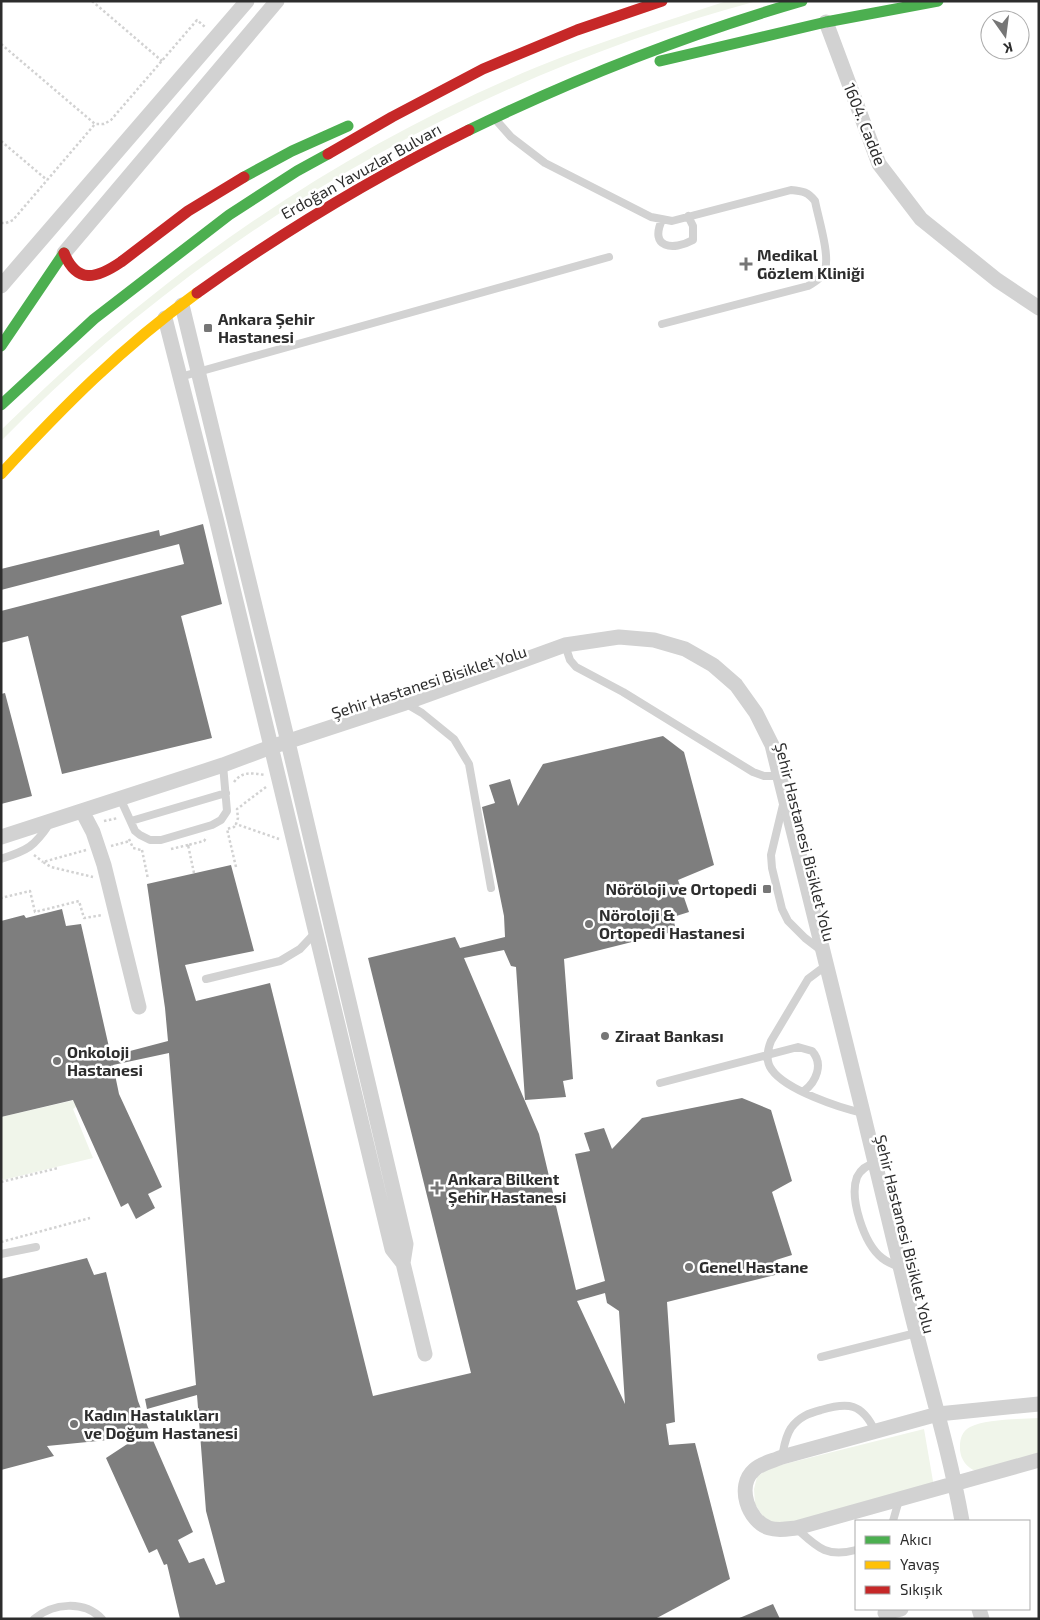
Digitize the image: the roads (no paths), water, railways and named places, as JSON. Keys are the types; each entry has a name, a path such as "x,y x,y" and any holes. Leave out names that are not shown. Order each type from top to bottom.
{"main road":[{"name":"Erdoğan Yavuzlar Bulvarı","path":"1,405 94,319 229,215 297,171 346,142 483,69 577,30 662,1"},
{"name":"Erdoğan Yavuzlar Bulvarı","path":"1,474 70,401 108,365 165,318 249,255 318,211 443,142 495,118 608,69 703,32 802,1"},
{"path":"608,69 671,59 826,22 938,1"},
{"path":"64,253 74,273 83,276 94,275 106,270 188,211 280,158 366,118 483,69"},
{"path":"1,346 64,253"}],"street":[{"path":"1,286 247,1"},
{"path":"64,253 277,1"},
{"name":"1604. Cadde","path":"826,22 879,164 921,219 997,280 1039,308"},
{"path":"182,305 288,742 406,1244 403,1263 425,1354"},
{"path":"165,318 392,1249 403,1263"},
{"path":"1,837 223,765 565,645 619,637 654,640 685,649 713,665 736,685 756,713 772,745 916,1333 938,1414 962,1520"},
{"path":"82,811 93,832 104,865 140,1007"},
{"path":"1039,1404 938,1414 782,1457 764,1463 753,1470 746,1481 745,1494 748,1507 755,1519 767,1528 779,1530 796,1528 1039,1460"},
{"path":"885,1613 897,1610"}],"lane":[{"path":"495,118 511,137 545,163 651,217 662,220 672,221 791,190 804,191 815,201 826,257 825,270 816,281 808,286 662,324"},
{"path":"662,220 658,229 659,237 664,245 673,247 684,245 693,240 693,226 688,216"},
{"path":"180,377 609,258"},
{"path":"565,645 570,660 576,667 623,692 753,772 764,776 780,776"},
{"path":"405,702 454,739 469,764 491,888"},
{"path":"120,798 135,830 145,839 155,841 217,824 225,816 228,805 223,765"},
{"path":"131,821 226,793"},
{"path":"785,798 771,855 772,868 782,909 788,921 826,960 804,985 771,1041 767,1056 772,1072 787,1083 835,1106 863,1113"},
{"path":"1,859 23,852 38,842 52,820"},
{"path":"206,979 280,961 300,949 315,933"},
{"path":"660,1083 798,1047 812,1051 817,1057 817,1073 814,1081 804,1091"},
{"path":"875,1162 862,1169 857,1178 855,1199 857,1209 871,1245 883,1259 900,1267"},
{"path":"1,1254 36,1246"},
{"path":"821,1357 916,1333"},
{"path":"782,1457 790,1429 800,1418 808,1413 839,1405 852,1406 862,1412 875,1431"},
{"path":"893,1520 899,1500"},
{"path":"796,1528 824,1551 843,1554 855,1550"},
{"path":"34,1619 50,1610 76,1606 89,1609 102,1619"}],"place":[{"name":"Medikal Gözlem Kliniği","path":"746,264"},
{"name":"Ankara Şehir Hastanesi","path":"208,328"},
{"name":"Nöröloji ve Ortopedi","path":"767,889"},
{"name":"Nöroloji & Ortopedi Hastanesi","path":"589,924"},
{"name":"Ziraat Bankası","path":"605,1036"},
{"name":"Onkoloji Hastanesi","path":"57,1061"},
{"name":"Ankara Bilkent Şehir Hastanesi","path":"437,1188"},
{"name":"Genel Hastane","path":"689,1267"},
{"name":"Kadın Hastalıkları ve Doğum Hastanesi","path":"74,1424"}]}
